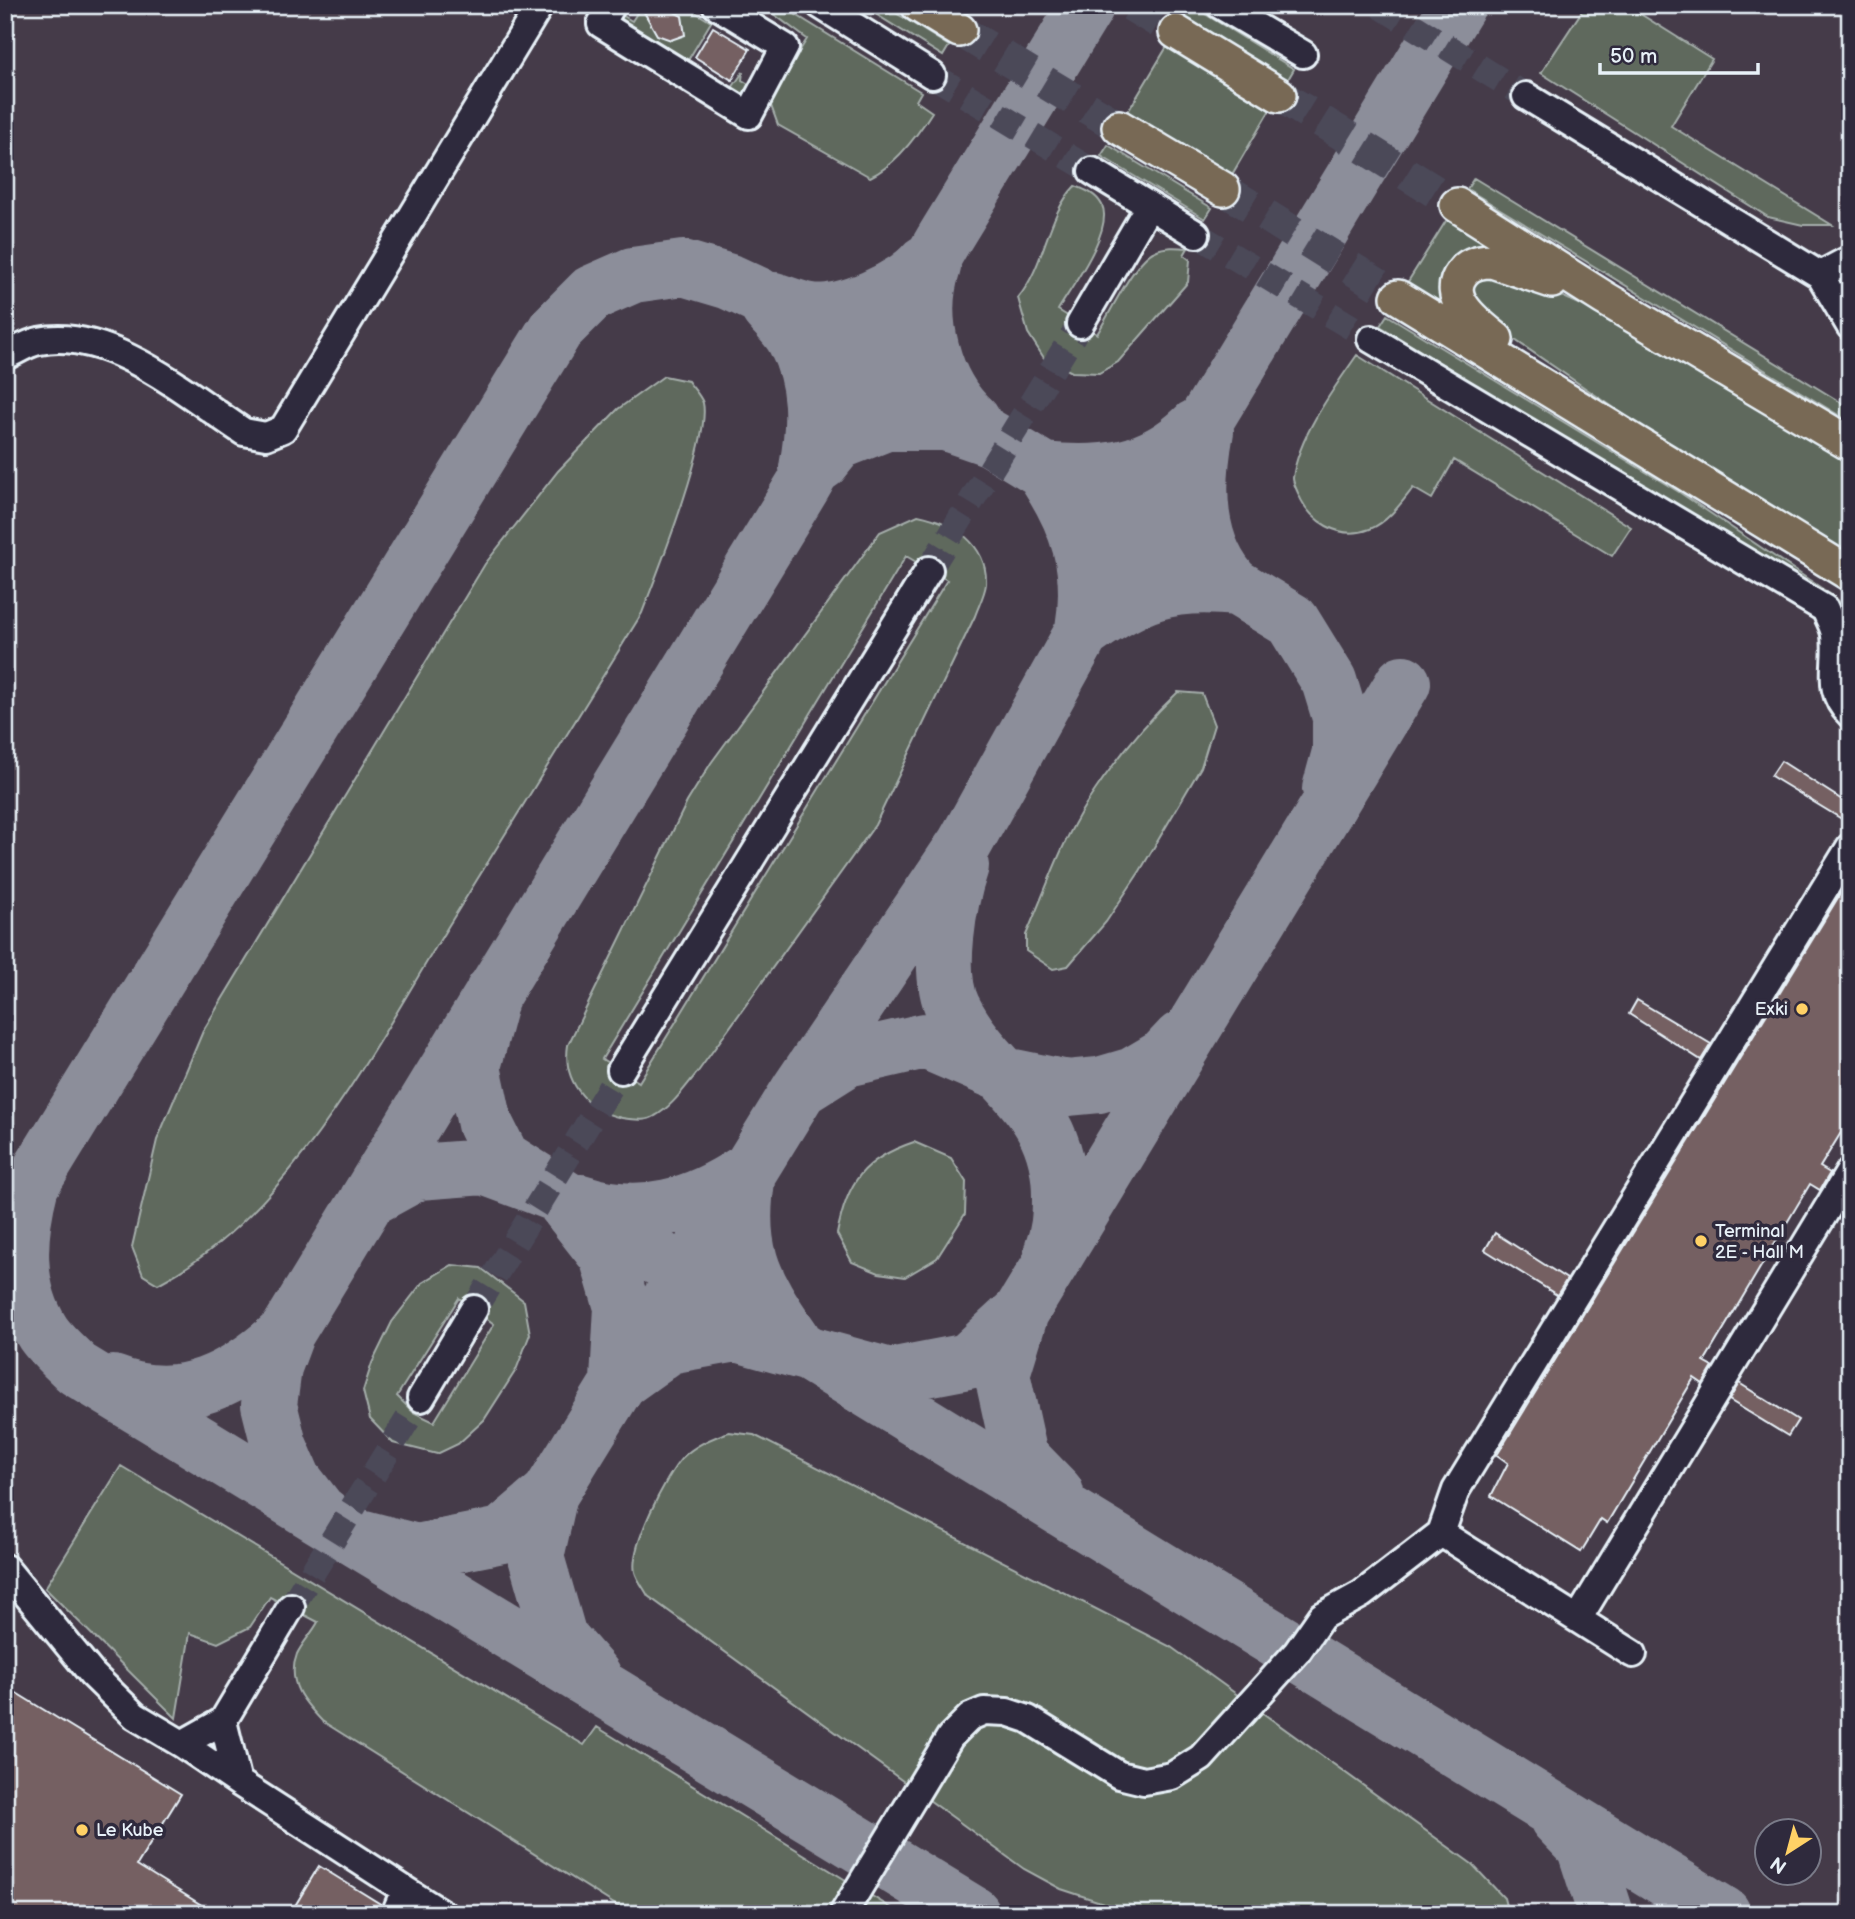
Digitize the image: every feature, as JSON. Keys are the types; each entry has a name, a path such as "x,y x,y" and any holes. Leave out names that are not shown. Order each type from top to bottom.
{"main road":[{"path":"918,5 959,30"},
{"path":"1176,33 1279,95"},
{"path":"1119,127 1223,189"},
{"path":"1457,205 1605,298 1850,444"},
{"path":"1601,421 1468,315 1457,295 1457,285 1463,271 1471,265 1492,261 1605,298"},
{"path":"1398,297 1850,574"}],"lane":[{"path":"5,356 40,341 92,341 123,353 244,432 266,436 283,429 540,5"},
{"path":"612,5 601,24 749,115 785,47 716,5"},
{"path":"820,5 932,75"},
{"path":"1220,5 1303,54"},
{"path":"1526,96 1820,275 1850,326"},
{"path":"1092,171 1196,234"},
{"path":"1080,324 1149,206"},
{"path":"1820,275 1850,259"},
{"path":"1371,339 1825,609 1835,634 1833,685 1840,705 1850,714"},
{"path":"621,1070 929,570"},
{"path":"843,1914 944,1747 970,1717 984,1712 1007,1712 1028,1719 1119,1775 1144,1781 1172,1776 1200,1758 1297,1652 1322,1616 1362,1594 1441,1533 1456,1490 1850,847"},
{"path":"1578,1619 1850,1171"},
{"path":"422,1398 474,1309"},
{"path":"1441,1533 1633,1654"},
{"path":"5,1568 92,1674 135,1716 238,1782 400,1902 443,1914"},
{"path":"182,1744 223,1721 291,1607"},
{"path":"223,1721 238,1782"}],"shaded area":[{"path":"5,5 1850,5 1850,1914 5,1914"}],"green space":[{"path":"642,5 684,5 711,22 687,62 732,88 743,72 742,80 755,88 741,102 613,16 615,11 632,21"},
{"path":"738,5 780,5 921,92 916,101 932,112 913,140 897,157 870,177 778,125 769,100 807,39 772,13"},
{"path":"861,5 883,5 949,46 943,56"},
{"path":"1626,5 1712,59 1671,126 1832,225 1803,225 1768,217 1541,73 1584,8"},
{"path":"1192,6 1294,69 1287,81 1185,18"},
{"path":"1168,45 1271,108 1227,183 1123,120"},
{"path":"1108,145 1212,208 1205,219 1101,156"},
{"path":"1474,178 1850,408 1850,422 1467,189"},
{"path":"1075,186 1097,198 1102,205 1104,216 1097,243 1058,310 1097,334 1131,276 1147,256 1163,248 1188,248 1184,255 1190,260 1188,282 1118,362 1099,373 1072,372 1044,358 1028,333 1018,298 1035,270 1058,211"},
{"path":"1449,216 1498,246 1483,251 1456,318 1404,288"},
{"path":"1510,273 1586,307 1850,460 1850,561 1683,455 1477,314 1468,280"},
{"path":"1387,315 1679,492 1836,598 1850,614 1380,326"},
{"path":"1357,355 1631,527 1612,556 1454,460 1432,499 1413,488 1389,517 1377,526 1358,532 1347,532 1326,526 1317,520 1303,503 1294,484 1296,462 1318,414"},
{"path":"664,376 688,381 703,403 703,420 691,475 642,613 391,1023 324,1125 288,1173 248,1217 205,1254 158,1284 143,1275 132,1247 157,1140 203,1031 485,564 558,471 618,409"},
{"path":"918,515 944,523 966,537 975,546 985,570 986,584 975,616 875,825 697,1073 673,1102 652,1118 629,1119 603,1111 591,1104 575,1084 567,1059 568,1045 687,802 711,763 880,532","holes":["906,556 947,580 639,1082 602,1059"]},
{"path":"1178,692 1202,694 1214,725 1201,767 1140,871 1106,922 1068,966 1053,969 1026,951 1026,935 1061,851 1077,819 1107,774 1141,731"},
{"path":"914,1142 951,1158 966,1182 965,1214 937,1258 905,1277 879,1273 852,1262 837,1234 841,1216 852,1187 860,1175 882,1156"},
{"path":"452,1265 481,1268 524,1301 530,1334 516,1370 484,1420 458,1444 437,1454 393,1443 370,1419 363,1391 372,1363 392,1322 422,1283","holes":["459,1298 494,1324 434,1422 413,1412 397,1396"]},
{"path":"729,1432 754,1435 1171,1647 1472,1864 1504,1898 1508,1914 1137,1914 1061,1889 1024,1869 648,1596 636,1575 635,1561 650,1513 682,1458 704,1442"},
{"path":"121,1466 584,1745 597,1727 901,1914 630,1914 322,1721 303,1699 295,1683 294,1674 297,1654 318,1622 270,1597 250,1627 218,1643 190,1633 176,1718 45,1588"}],"building":[{"path":"669,9 682,16 685,35 671,40 657,35 644,12"},
{"path":"713,27 750,49 732,80 695,57"},
{"path":"1781,761 1850,805 1850,824 1771,776"},
{"name":"Terminal 2E - Hall M","path":"1850,878 1850,1118 1820,1167 1830,1173 1820,1190 1810,1184 1704,1362 1713,1367 1703,1384 1694,1378 1607,1523 1601,1519 1581,1552 1491,1496 1508,1463 1497,1455"},
{"path":"1637,1000 1711,1044 1701,1060 1629,1014"},
{"path":"1495,1233 1567,1279 1557,1295 1485,1250"},
{"path":"1739,1383 1798,1420 1788,1436 1729,1400"},
{"name":"Le Kube","path":"5,1686 181,1794 137,1865 216,1914 5,1914"},
{"path":"319,1866 382,1905 380,1914 290,1914"}],"taxiway":[{"path":"367,1200 804,484 942,242 1087,5"},
{"path":"594,1677 559,1637 536,1557 550,1494 799,1090 964,845 1139,530 1458,5"},
{"path":"774,300 811,311 839,309 889,290 925,263"},
{"path":"933,267 926,308 932,350 947,389 973,421"},
{"path":"973,1914 77,1369 43,1333 34,1315 23,1279 21,1242 31,1185 556,329 592,293 633,275 683,268 730,282 758,295 992,439"},
{"path":"768,307 792,336 807,372 812,403 807,468"},
{"path":"821,463 838,442 886,423 946,423 992,439 1292,621 1329,681 1340,717 1340,752 1330,789"},
{"path":"1043,470 1106,471 1144,462 1179,442 1196,427"},
{"path":"1206,431 1201,473 1202,514 1213,553 1236,588"},
{"path":"1043,470 1065,508 1080,546 1086,585 1083,629"},
{"path":"1083,632 1121,608 1155,593 1191,586 1236,588"},
{"path":"1056,1493 1020,1456 1002,1374 1021,1312 1403,683"},
{"path":"961,866 952,898 946,937 945,976 948,993 953,1008 968,1033 1021,1095 1049,1138 1057,1165 1060,1198 1059,1224 1052,1251"},
{"path":"493,992 473,1067 485,1124 502,1158 811,1355 1723,1914"},
{"path":"801,1088 847,1059 925,1041 1004,1075 1067,1088 1099,1085 1133,1075 1165,1056 1181,1039"},
{"path":"367,1200 418,1172 484,1167 559,1195 607,1256 622,1307 618,1380"},
{"path":"387,1168 287,1332 274,1367 269,1405 279,1445 294,1480 318,1511 345,1533 417,1552 502,1535 550,1494"},
{"path":"581,1202 625,1211 667,1207 708,1193 747,1171"},
{"path":"748,1174 744,1223 750,1262 767,1298 793,1339"},
{"path":"623,1379 669,1346 737,1334 890,1376 968,1361 1021,1312"},
{"path":"113,1383 162,1393 207,1385 248,1363 287,1332"},
{"path":"1557,1818 1584,1846 1606,1914"}],"tunnel":[{"path":"1131,5 1176,32"},
{"path":"1379,5 1526,96"},
{"path":"959,30 1119,127"},
{"path":"932,75 1092,171"},
{"path":"1279,95 1457,205"},
{"path":"1223,189 1398,297"},
{"path":"1196,234 1371,339"},
{"path":"929,570 1080,324"},
{"path":"474,1309 621,1070"},
{"path":"291,1607 421,1398"}],"place":[{"name":"Exki","path":"1802,1009"},
{"name":"Terminal 2E - Hall M","path":"1701,1241"},
{"name":"Le Kube","path":"82,1830"}]}
